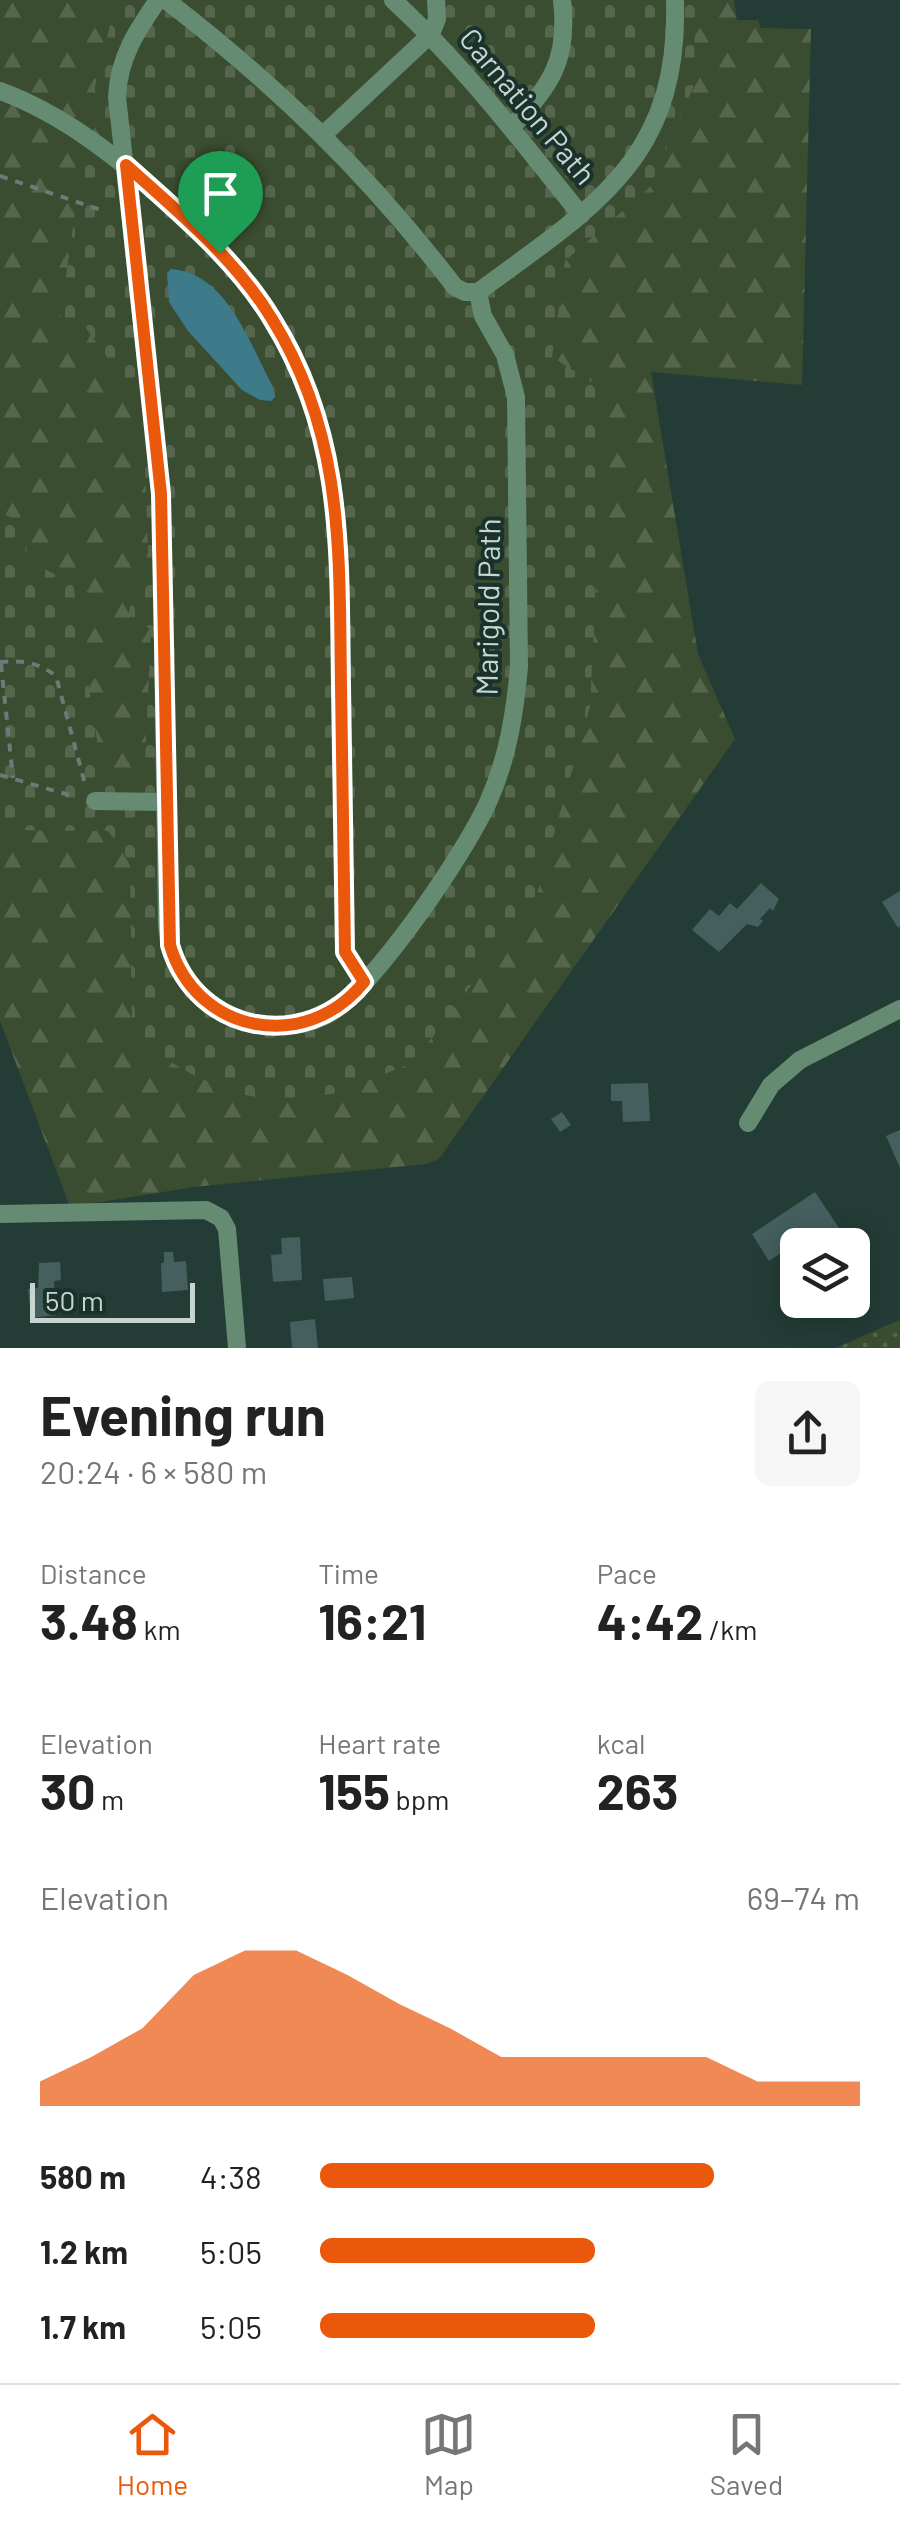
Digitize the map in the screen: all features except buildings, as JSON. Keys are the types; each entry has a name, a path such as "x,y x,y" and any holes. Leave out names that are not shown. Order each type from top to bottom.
{"street":[{"name":"Marigold Path","path":"158,0 129,43 120,70 117,110 161,494 167,926 176,963 192,988 214,1006 251,1023 282,1026 313,1021 339,1008 422,908 475,829 502,767 516,700 518,413 509,367 483,316 478,292"},
{"path":"166,0 263,77 324,134 407,224 455,287 466,292 478,292 581,216 610,191 636,159 670,82 676,34 674,0"},
{"name":"Carnation Path","path":"394,0 431,34 512,127 581,216"},
{"path":"324,134 431,34 437,19 436,0"},
{"path":"512,127 554,75 563,47 562,0"},
{"path":"0,91 76,131 126,165 248,284 292,353 322,429 334,482 339,550 345,952 364,982"},
{"path":"95,801 165,802"},
{"path":"748,1124 772,1085 800,1060 900,1009"},
{"path":"0,1214 206,1210 217,1216 227,1229 237,1348"}],"path":[{"path":"0,176 101,210"},
{"path":"13,778 0,661 24,660 44,666 56,676 81,778 95,801"},
{"path":"0,775 95,801"}],"green space":[{"path":"0,0 734,0 737,20 758,20 761,28 811,29 802,385 651,372 698,654 735,739 439,1159 426,1164 194,1187 70,1207 0,1021"},
{"path":"116,0 695,0 694,85 649,188 565,261 552,357 606,391 590,707 537,894 410,1064 333,1094 272,1101 237,1093 197,1077 132,1040 130,862 108,831 0,830 0,512 31,528 24,558 73,584 104,786 144,783 151,630 128,614 148,552 145,468 137,414 112,364 83,324 60,318 82,164 109,165 94,91"},
{"path":"900,1320 900,1348 836,1348"}],"water":[{"path":"171,269 190,273 207,283 234,313 272,385 275,397 271,401 242,390 188,331 169,302 167,273"}],"route":[{"path":"126,165 220,253 272,318 309,390 332,468 337,509 345,952 364,982 339,1008 293,1026 251,1023 214,1006 186,980 170,945 161,494 126,165"}]}
